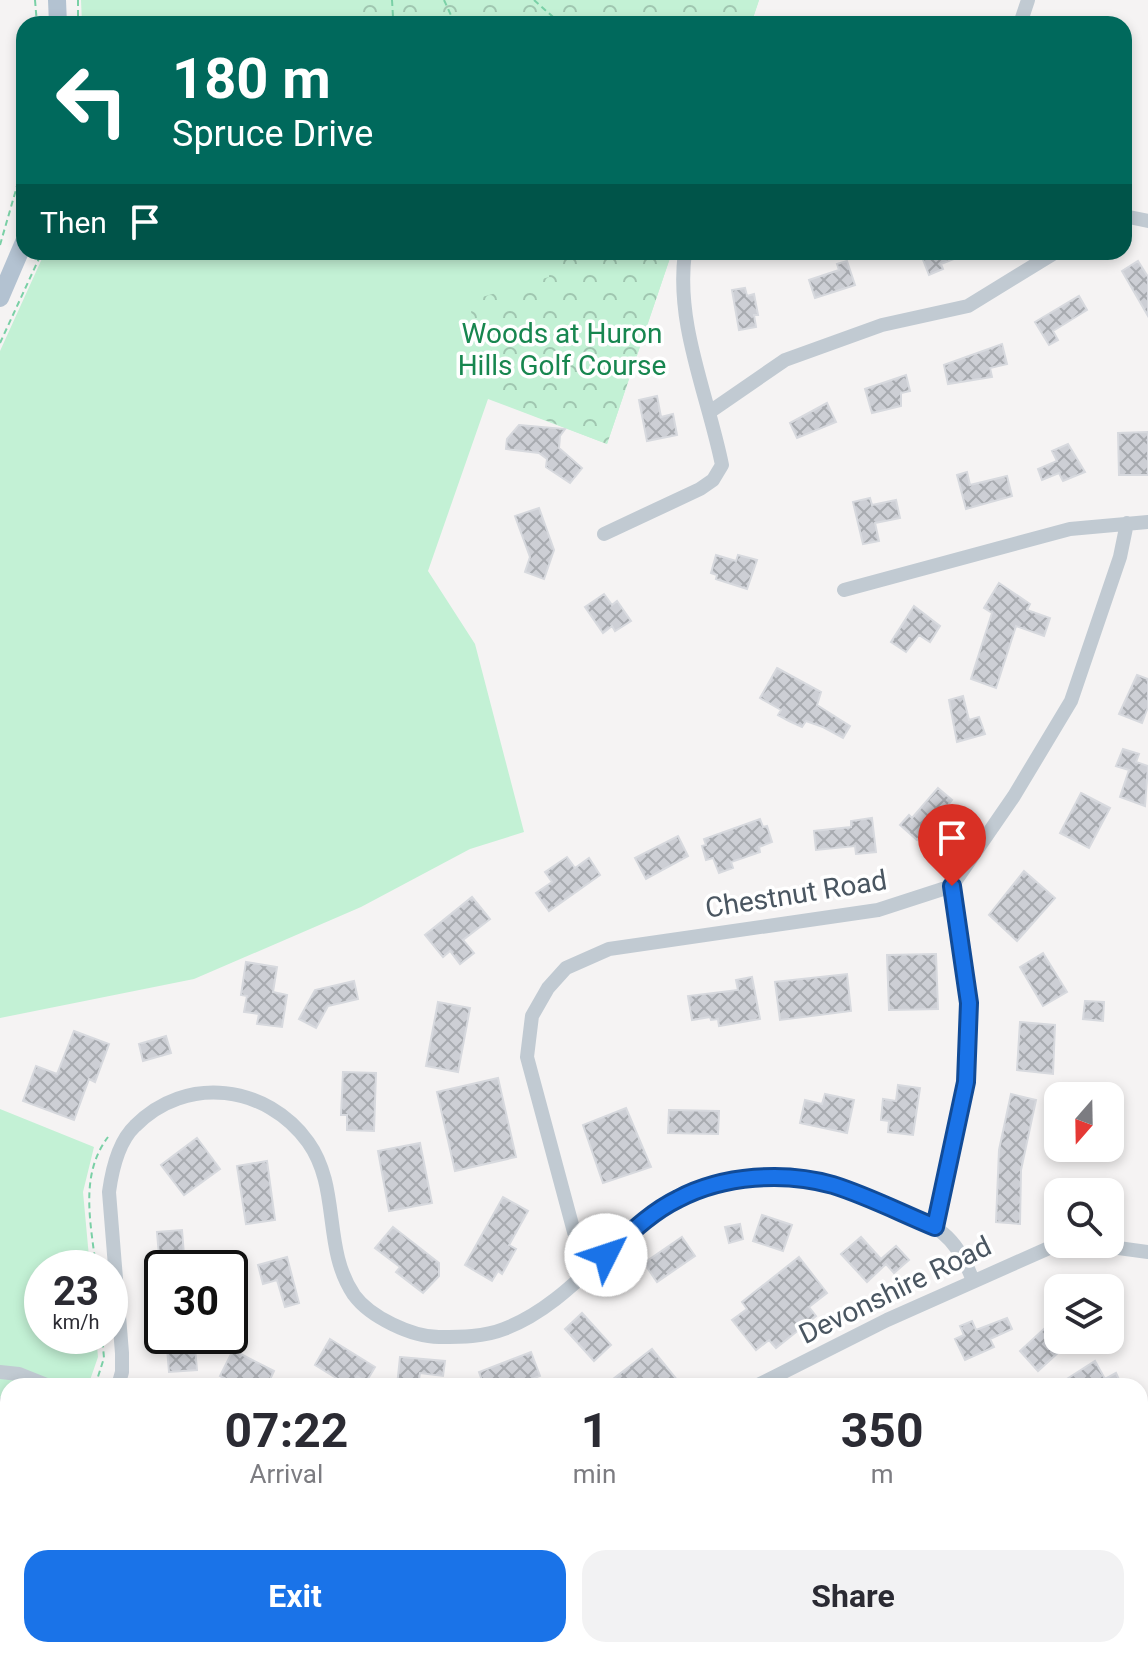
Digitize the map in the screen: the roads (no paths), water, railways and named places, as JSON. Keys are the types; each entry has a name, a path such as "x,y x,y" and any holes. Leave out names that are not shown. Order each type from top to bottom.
{"main road":[{"path":"0,298 16,260"}],"street":[{"path":"604,534 713,480 722,465 711,411 688,334 684,260"},
{"path":"711,411 785,360 882,325 968,306 1043,260"},
{"path":"844,590 945,560 1070,529 1148,522"},
{"path":"935,1227 966,1082 969,1003 952,886 1014,796 1071,701 1120,557 1127,523"},
{"name":"Chestnut Road","path":"592,1268 574,1232 527,1057 532,1016 548,988 566,968 609,949 878,910 952,886"},
{"path":"120,1378 122,1353 109,1192 113,1168 133,1127 168,1103 209,1091 253,1097 282,1112 321,1162 328,1186 336,1254 344,1278 356,1298 393,1324 433,1337 470,1337 504,1330 539,1310 653,1215 678,1198 712,1186 757,1178 792,1177 834,1186 935,1227 951,1237 965,1259 973,1281"},
{"path":"1124,1249 1148,1252"},
{"name":"Devonshire Road","path":"773,1378 1044,1250"}],"park label":[{"name":"Woods at Huron Hills Golf Course","path":"562,349"}]}
